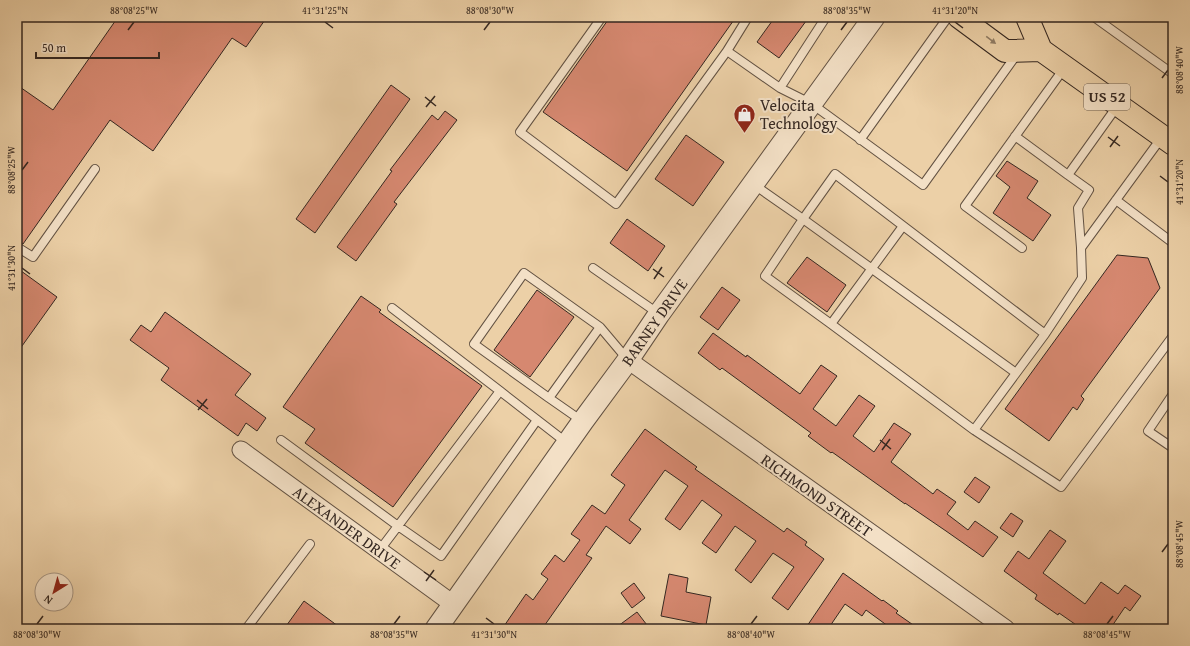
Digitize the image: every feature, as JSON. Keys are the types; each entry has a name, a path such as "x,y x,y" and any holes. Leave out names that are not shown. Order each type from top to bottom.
{"main road":[{"path":"959,17 1004,51 1041,50 1027,17"},
{"name":"US 52","path":"1041,50 1168,140"}],"street":[{"name":"BARNEY DRIVE","path":"436,629 567,443 628,360 659,314 874,17"},
{"name":"RICHMOND STREET","path":"628,360 999,627"},
{"name":"ALEXANDER DRIVE","path":"241,450 454,604"}],"lane":[{"path":"602,17 520,132 616,204 727,51 748,17"},
{"path":"780,88 826,17"},
{"path":"860,140 948,17"},
{"path":"1094,17 1173,74"},
{"path":"727,51 780,88 812,104 922,185 1019,50"},
{"path":"1022,248 965,206 1065,67"},
{"path":"1068,175 1118,105"},
{"path":"974,430 1045,334 1082,278 1078,208 1088,190 1015,136"},
{"path":"1081,248 1116,200 1168,140"},
{"path":"17,247 33,257 96,169"},
{"path":"1045,334 835,174 765,276 974,430 1061,487 1173,336"},
{"path":"753,184 1016,373"},
{"path":"1116,200 1173,243"},
{"path":"831,324 903,226"},
{"path":"593,268 659,314"},
{"path":"583,421 474,344 524,273 600,327 628,360"},
{"path":"392,308 567,443"},
{"path":"549,398 600,327"},
{"path":"379,551 500,391"},
{"path":"1173,394 1148,431 1173,448"},
{"path":"281,440 441,556 537,420"},
{"path":"246,629 310,544"}],"building":[{"path":"118,17 267,17 246,47 232,38 153,151 110,120 23,244 17,242 17,85 53,110"},
{"path":"610,17 736,17 627,171 543,112"},
{"path":"775,17 809,17 779,58 757,42"},
{"path":"391,85 410,99 315,233 296,219"},
{"path":"445,111 457,120 394,202 397,204 356,261 337,247 392,171 390,170 432,115 438,120"},
{"path":"686,135 724,162 693,206 655,179"},
{"path":"1007,161 1038,181 1027,198 1051,215 1033,241 993,213 1010,187 996,176"},
{"path":"627,219 665,246 648,271 610,243"},
{"path":"1117,255 1148,258 1160,288 1081,396 1084,399 1077,410 1073,407 1049,441 1005,409"},
{"path":"807,257 846,285 827,312 787,283"},
{"path":"17,268 57,297 17,353"},
{"path":"722,287 740,300 718,330 700,317"},
{"path":"537,290 574,317 530,377 494,350"},
{"path":"361,296 381,310 379,312 482,386 393,507 305,443 315,429 283,407"},
{"path":"165,312 251,374 235,395 266,418 257,431 246,423 238,436 161,380 169,368 130,340 141,325 151,332"},
{"path":"713,333 746,357 747,355 800,394 821,365 837,376 813,409 836,426 859,395 875,406 853,436 874,452 894,423 911,434 891,462 933,494 937,489 956,502 947,514 968,530 975,521 998,537 983,557 832,452 831,453 808,436 811,433 722,368 720,370 698,353"},
{"path":"645,429 697,467 695,469 784,532 787,528 807,542 805,545 824,559 788,610 772,598 794,567 773,553 751,583 735,570 756,541 735,526 716,553 702,543 722,515 702,500 680,530 665,519 688,486 665,470 629,520 641,529 630,544 606,526 586,555 592,558 542,629 502,629 526,594 533,600 548,579 541,574 555,555 564,562 580,540 571,534 592,505 605,514 625,485 611,475"},
{"path":"975,477 990,487 979,503 964,492"},
{"path":"1011,513 1023,521 1013,537 1000,528"},
{"path":"1050,530 1066,541 1043,573 1085,604 1101,582 1118,594 1125,585 1141,596 1130,611 1125,607 1110,629 1082,629 1035,599 1037,595 1004,571 1018,551 1029,559"},
{"path":"843,573 898,611 896,613 919,629 892,629 866,610 862,616 845,604 828,629 805,629"},
{"path":"669,574 688,578 686,592 711,597 706,625 661,616"},
{"path":"634,583 645,598 632,608 621,593"},
{"path":"304,601 342,629 284,629"},
{"path":"637,612 650,629 614,629"}],"place":[{"name":"Velocita Technology","path":"745,134"}]}
